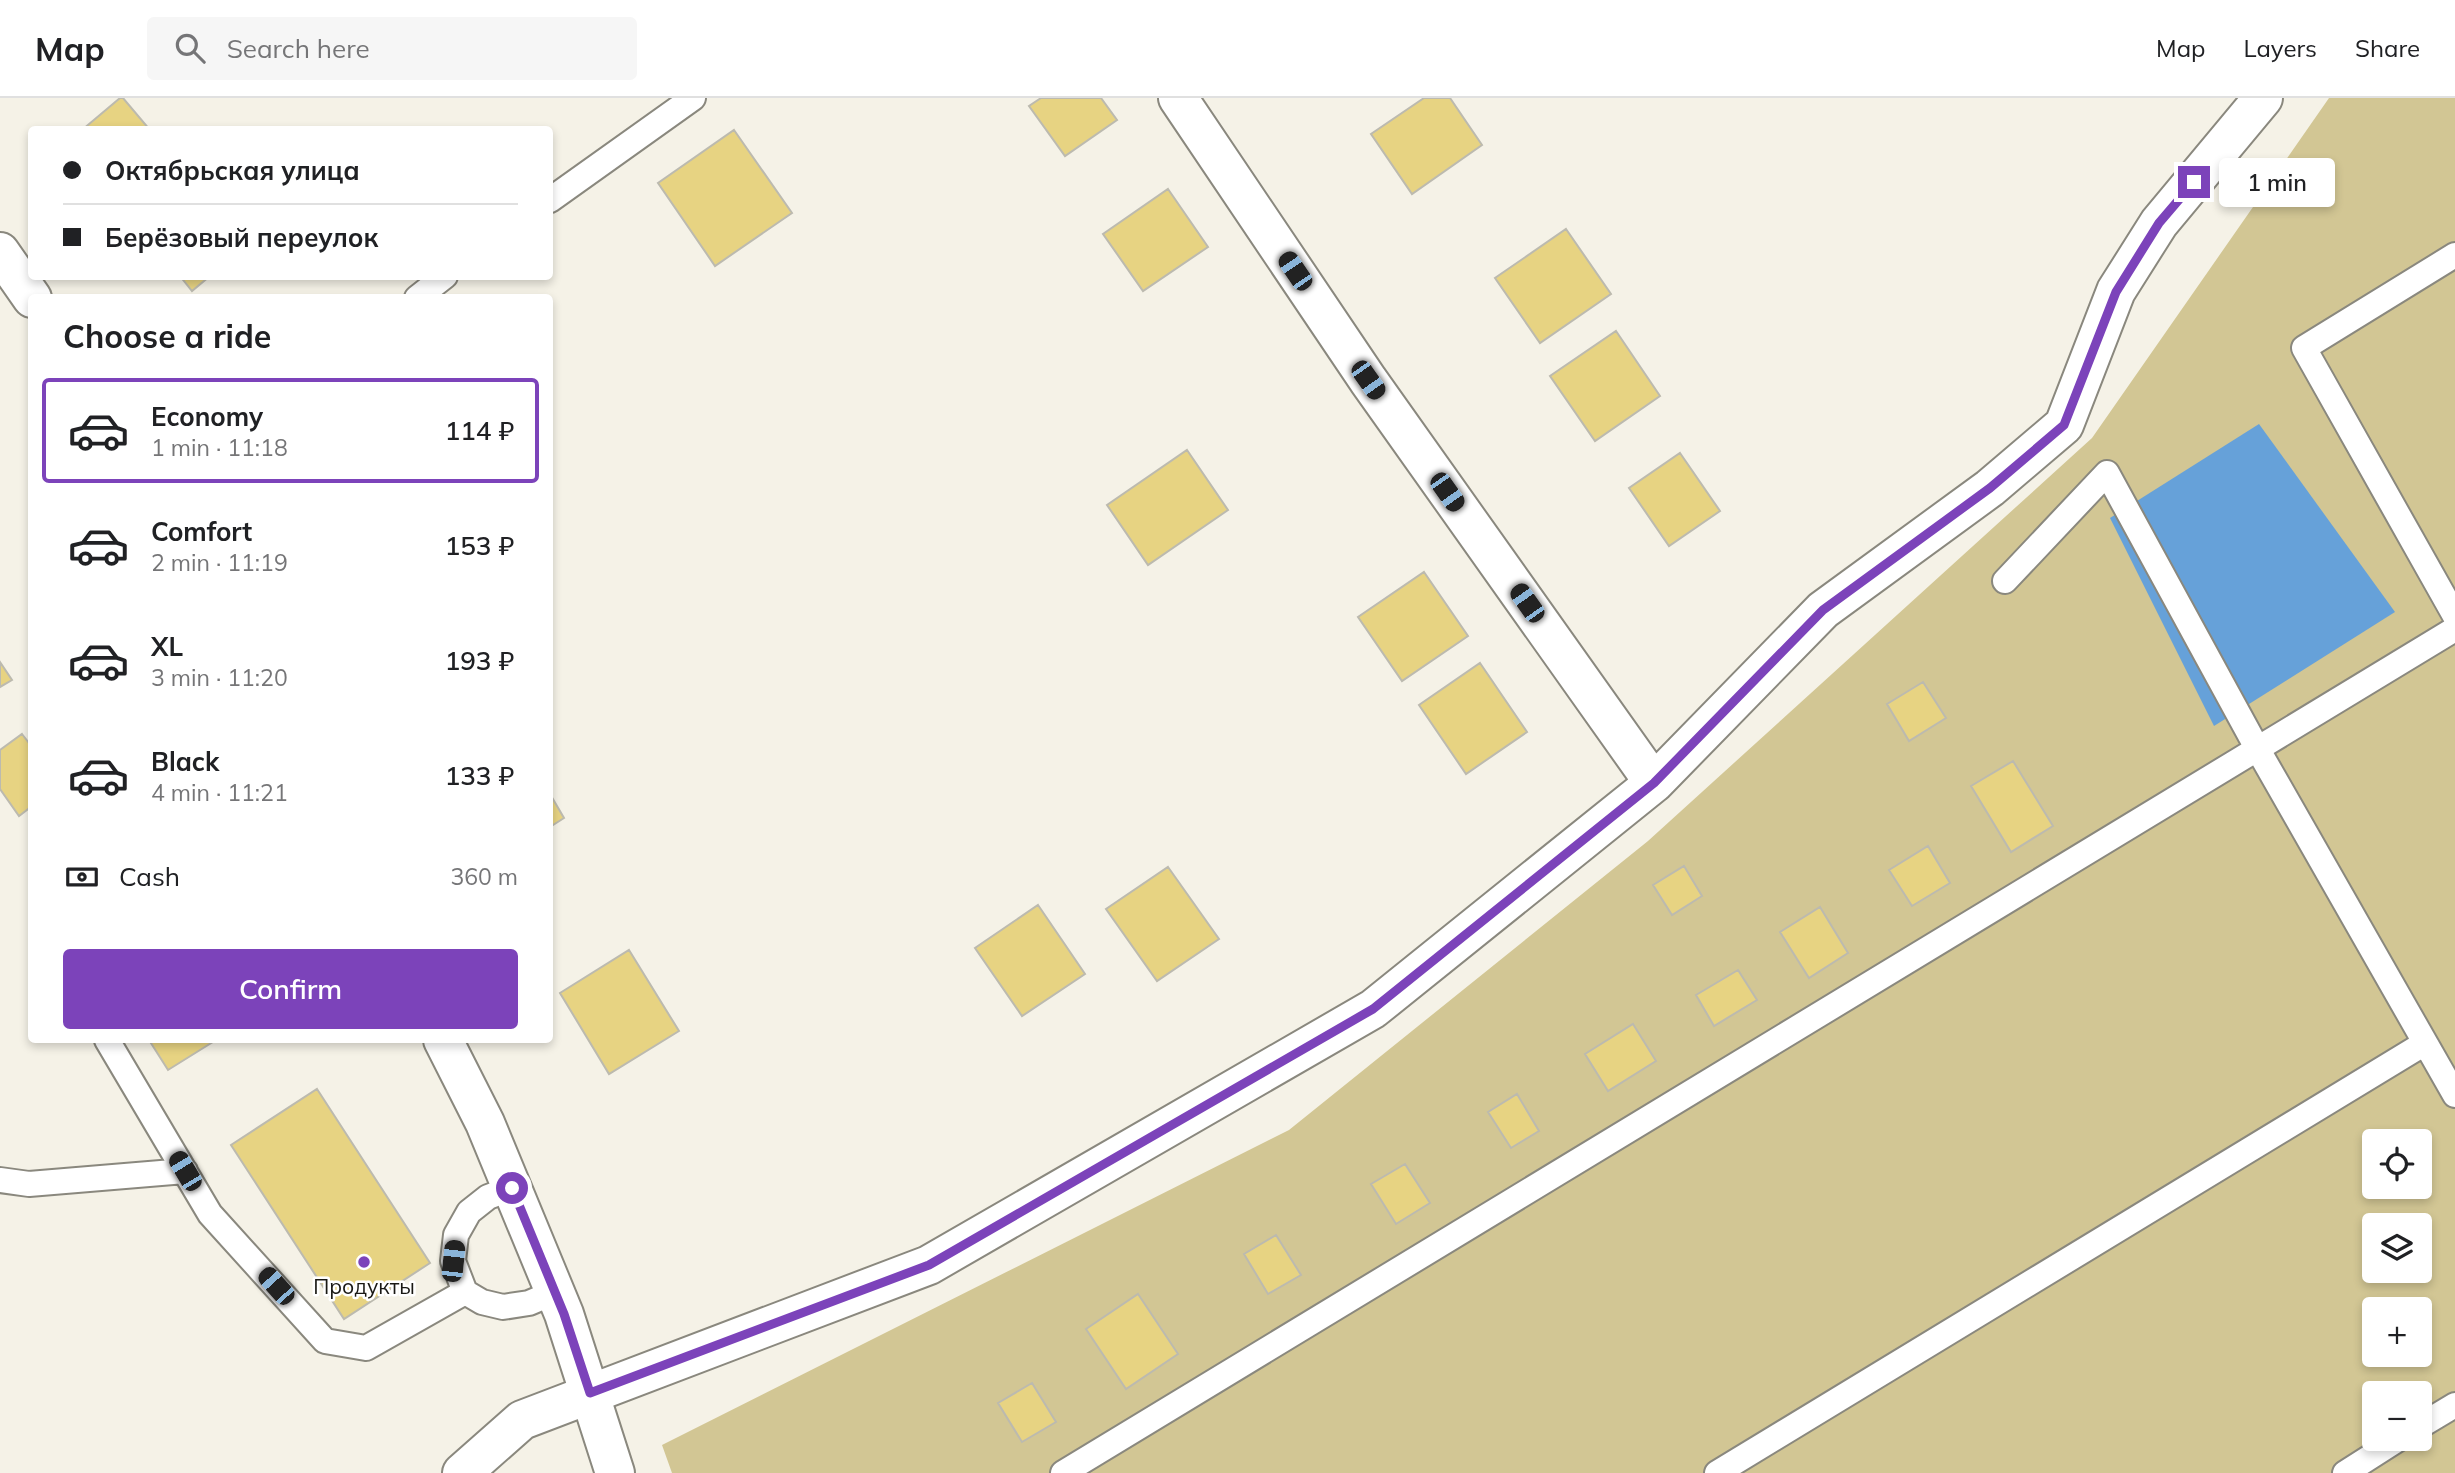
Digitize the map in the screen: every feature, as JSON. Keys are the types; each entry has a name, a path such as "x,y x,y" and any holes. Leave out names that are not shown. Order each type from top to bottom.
{"street":[{"path":"1178,98 1368,380 1654,783"},
{"path":"462,1473 522,1420 929,1265 1373,1009 1654,783 1823,610 1990,488 2064,425 2116,292 2159,223 2263,98"},
{"path":"0,252 29,294"},
{"path":"445,1043 485,1123 555,1292 615,1473"}],"lane":[{"path":"553,198 693,98"},
{"path":"2455,254 2304,348 2455,616"},
{"path":"422,294 440,280"},
{"path":"2005,581 2107,473 2257,748 2455,1095"},
{"path":"1063,1473 2455,629"},
{"path":"109,1043 211,1214 325,1340 366,1348 465,1292"},
{"path":"1717,1473 2425,1043"},
{"path":"0,1180 29,1184 185,1171"},
{"path":"512,1188 488,1197 469,1212 456,1234 453,1261 465,1292 482,1302 503,1307 529,1303 555,1292"},
{"path":"2432,1419 2455,1405"},
{"path":"2345,1473 2380,1451"}],"shaded area":[{"path":"2329,98 2455,98 2455,1473 672,1473 662,1445 1289,1130 1648,841 2092,438"}],"water":[{"path":"2259,424 2395,612 2214,726 2110,518"}],"building":[{"path":"123,98 147,126 87,126"},
{"path":"1041,98 1101,98 1117,120 1065,156 1029,106"},
{"path":"1424,98 1450,98 1482,145 1412,194 1371,134"},
{"path":"734,130 792,213 715,266 658,183"},
{"path":"1168,189 1208,247 1143,291 1103,234"},
{"path":"1566,229 1611,294 1540,343 1495,278"},
{"path":"183,280 205,280 192,291"},
{"path":"1616,331 1660,396 1595,441 1550,376"},
{"path":"1187,450 1228,510 1148,565 1107,505"},
{"path":"1680,453 1720,511 1669,546 1629,488"},
{"path":"1424,572 1468,636 1402,681 1358,617"},
{"path":"0,662 12,680 0,687"},
{"path":"1480,663 1527,732 1466,774 1419,705"},
{"path":"1923,682 1946,718 1909,741 1887,704"},
{"path":"22,734 28,742 28,809 19,816 0,789 0,750"},
{"path":"2013,761 2053,826 2011,852 1971,786"},
{"path":"553,799 564,818 553,825"},
{"path":"1928,846 1950,883 1912,906 1889,870"},
{"path":"1684,866 1702,896 1672,915 1653,885"},
{"path":"1168,867 1219,939 1157,981 1106,909"},
{"path":"1038,905 1085,974 1022,1016 975,948"},
{"path":"1820,907 1848,953 1809,978 1780,932"},
{"path":"629,950 679,1031 609,1074 560,993"},
{"path":"1738,970 1757,1000 1714,1026 1696,995"},
{"path":"1633,1024 1656,1061 1608,1091 1585,1054"},
{"path":"151,1043 211,1043 168,1070"},
{"path":"317,1089 430,1263 344,1319 231,1145"},
{"path":"1517,1094 1539,1131 1511,1148 1488,1112"},
{"path":"1405,1164 1430,1203 1396,1224 1371,1184"},
{"path":"1276,1235 1301,1275 1268,1294 1244,1254"},
{"path":"1138,1294 1178,1354 1126,1389 1086,1329"},
{"path":"1032,1383 1056,1422 1022,1442 998,1403"}],"place":[{"name":"Продукты","path":"364,1262"}],"route":[{"path":"512,1188 564,1314 590,1393 929,1265 1373,1009 1654,783 1823,610 1990,488 2064,425 2116,292 2159,223 2194,182"}]}
